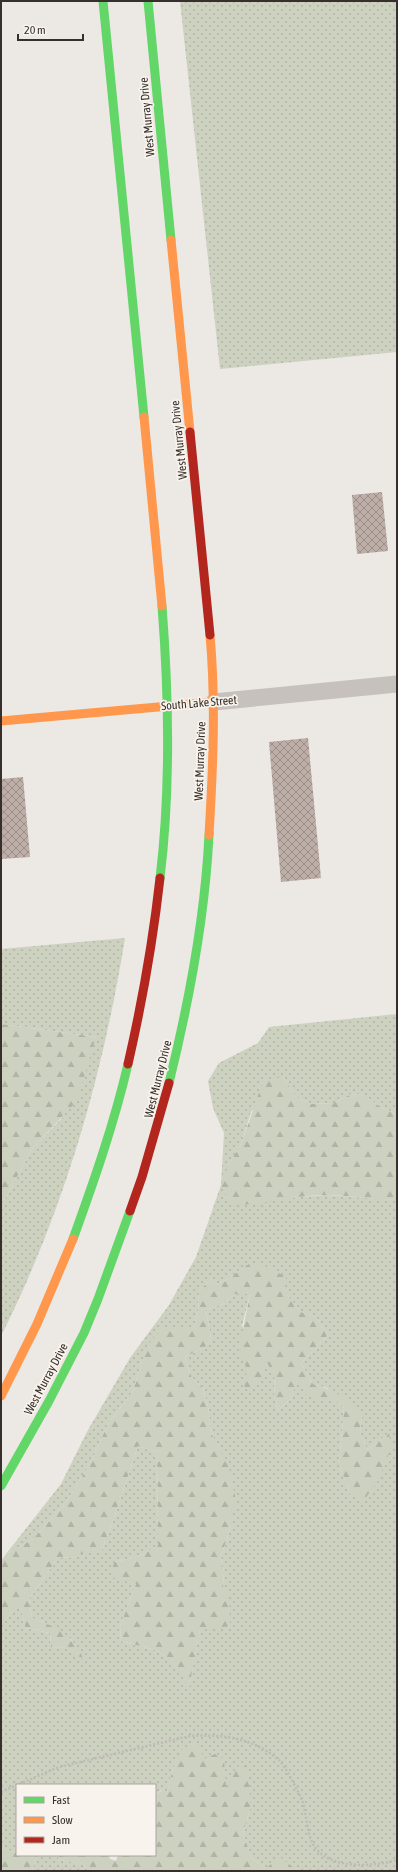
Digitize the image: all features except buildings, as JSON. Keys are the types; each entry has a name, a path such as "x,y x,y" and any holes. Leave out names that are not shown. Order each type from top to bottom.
{"main road":[{"path":"1,1396 48,1300 77,1231 105,1153 127,1070 144,992 160,875 167,781 168,706 163,628 141,375 103,1"},
{"name":"West Murray Drive","path":"1,1486 12,1469 85,1331 128,1218 158,1128 181,1032 196,948 206,871 212,778 214,702 208,612 148,1"},
{"name":"South Lake Street","path":"1,721 214,702"}],"street":[{"name":"South Lake Street","path":"214,702 397,684"}],"path":[{"path":"20,1784 59,1767 190,1736 211,1735 249,1741 280,1761 302,1799 313,1844 326,1858 339,1863 357,1865 397,1860"},
{"path":"1,1792 16,1786"}],"green space":[{"path":"180,1 397,1 397,352 220,369"},
{"path":"125,938 105,1040 93,1091 78,1142 44,1240 24,1289 1,1336 1,1202 6,1198 31,1150 62,1118 96,1037 1,1024 1,949"},
{"path":"397,1014 397,1114 381,1107 363,1095 351,1094 334,1103 311,1104 296,1097 283,1077 251,1112 242,1142 228,1166 288,1198 325,1195 397,1200 397,1871 298,1871 266,1868 252,1859 243,1833 251,1806 226,1787 204,1759 173,1768 167,1793 161,1790 156,1795 156,1784 16,1784 16,1853 1,1848 1,1626 12,1612 21,1605 25,1628 50,1633 51,1647 66,1648 83,1658 71,1639 43,1622 32,1618 29,1599 58,1558 76,1557 83,1552 101,1552 138,1446 157,1452 158,1546 137,1557 114,1562 136,1584 120,1626 121,1641 155,1650 172,1660 189,1687 200,1630 223,1588 224,1572 221,1557 231,1526 219,1448 211,1433 208,1406 203,1388 192,1378 185,1357 205,1347 211,1339 206,1310 222,1304 235,1294 250,1294 242,1326 275,1373 274,1396 278,1411 291,1398 298,1378 331,1395 344,1408 339,1465 351,1496 389,1433 367,1450 360,1432 362,1416 327,1388 313,1384 301,1363 328,1335 315,1316 301,1312 284,1291 285,1277 250,1263 228,1279 217,1284 211,1279 199,1291 198,1312 193,1329 162,1329 142,1361 133,1391 108,1424 91,1462 67,1501 33,1539 6,1554 61,1484 88,1430 130,1358 169,1305 196,1257 221,1185 224,1133 213,1108 208,1081 219,1063 258,1043 269,1027"},
{"path":"1,1024 96,1037 77,1101 31,1150 6,1198 1,1202"},
{"path":"283,1077 296,1097 311,1104 334,1103 351,1094 363,1095 381,1107 397,1114 397,1200 323,1195 254,1204 231,1205 221,1185 228,1166 242,1142 263,1081"},
{"path":"250,1263 262,1264 286,1277 284,1291 301,1312 315,1316 328,1335 301,1363 313,1384 334,1392 352,1404 362,1416 360,1432 367,1450 389,1433 391,1448 378,1481 364,1500 351,1496 339,1465 344,1408 331,1396 322,1401 305,1394 298,1379 291,1398 278,1411 274,1396 275,1373 266,1362 261,1382 244,1390 247,1367 238,1354 250,1294 235,1294 222,1304 206,1310 211,1339 205,1347 185,1357 192,1378 203,1388 208,1406 211,1433 228,1464 236,1500 231,1526 221,1557 224,1572 223,1588 229,1595 230,1626 200,1630 189,1688 172,1660 155,1650 121,1641 120,1626 136,1584 111,1577 114,1562 137,1557 158,1546 157,1452 138,1446 101,1552 84,1552 76,1557 58,1558 29,1599 32,1618 48,1624 70,1638 80,1651 83,1659 66,1648 51,1647 50,1633 25,1628 21,1606 12,1612 1,1626 1,1561 6,1554 33,1539 67,1501 91,1462 108,1424 133,1391 142,1361 150,1342 162,1329 193,1329 198,1312 199,1291 211,1279 217,1284 228,1279"},
{"path":"198,1743 204,1759 215,1754 224,1759 226,1787 241,1762 247,1768 251,1806 243,1833 252,1859 266,1868 280,1857 298,1871 89,1871 82,1863 58,1860 59,1856 109,1856 110,1859 116,1861 118,1856 156,1856 156,1795 162,1790 167,1793 173,1768 181,1750"},
{"path":"1,1848 16,1853 16,1856 37,1856 32,1871 1,1871"},
{"path":"37,1856 59,1856 58,1860 82,1863 89,1871 32,1871"}],"traffic: fast":[{"path":"103,1 144,417"},
{"path":"148,1 171,240"},
{"path":"160,878 164,844 168,742 162,606"},
{"path":"169,1083 195,960 204,897 209,835"},
{"path":"73,1239 110,1130 128,1064"},
{"path":"1,1486 49,1401 84,1333 130,1211"}],"traffic: slow":[{"path":"171,240 190,432"},
{"path":"144,417 162,606"},
{"path":"209,835 213,760 213,685 210,635"},
{"path":"1,721 214,702"},
{"path":"1,1396 37,1324 73,1239"}],"traffic: jam":[{"path":"190,432 210,635"},
{"path":"128,1064 147,972 160,878"},
{"path":"130,1211 142,1177 169,1083"}]}
